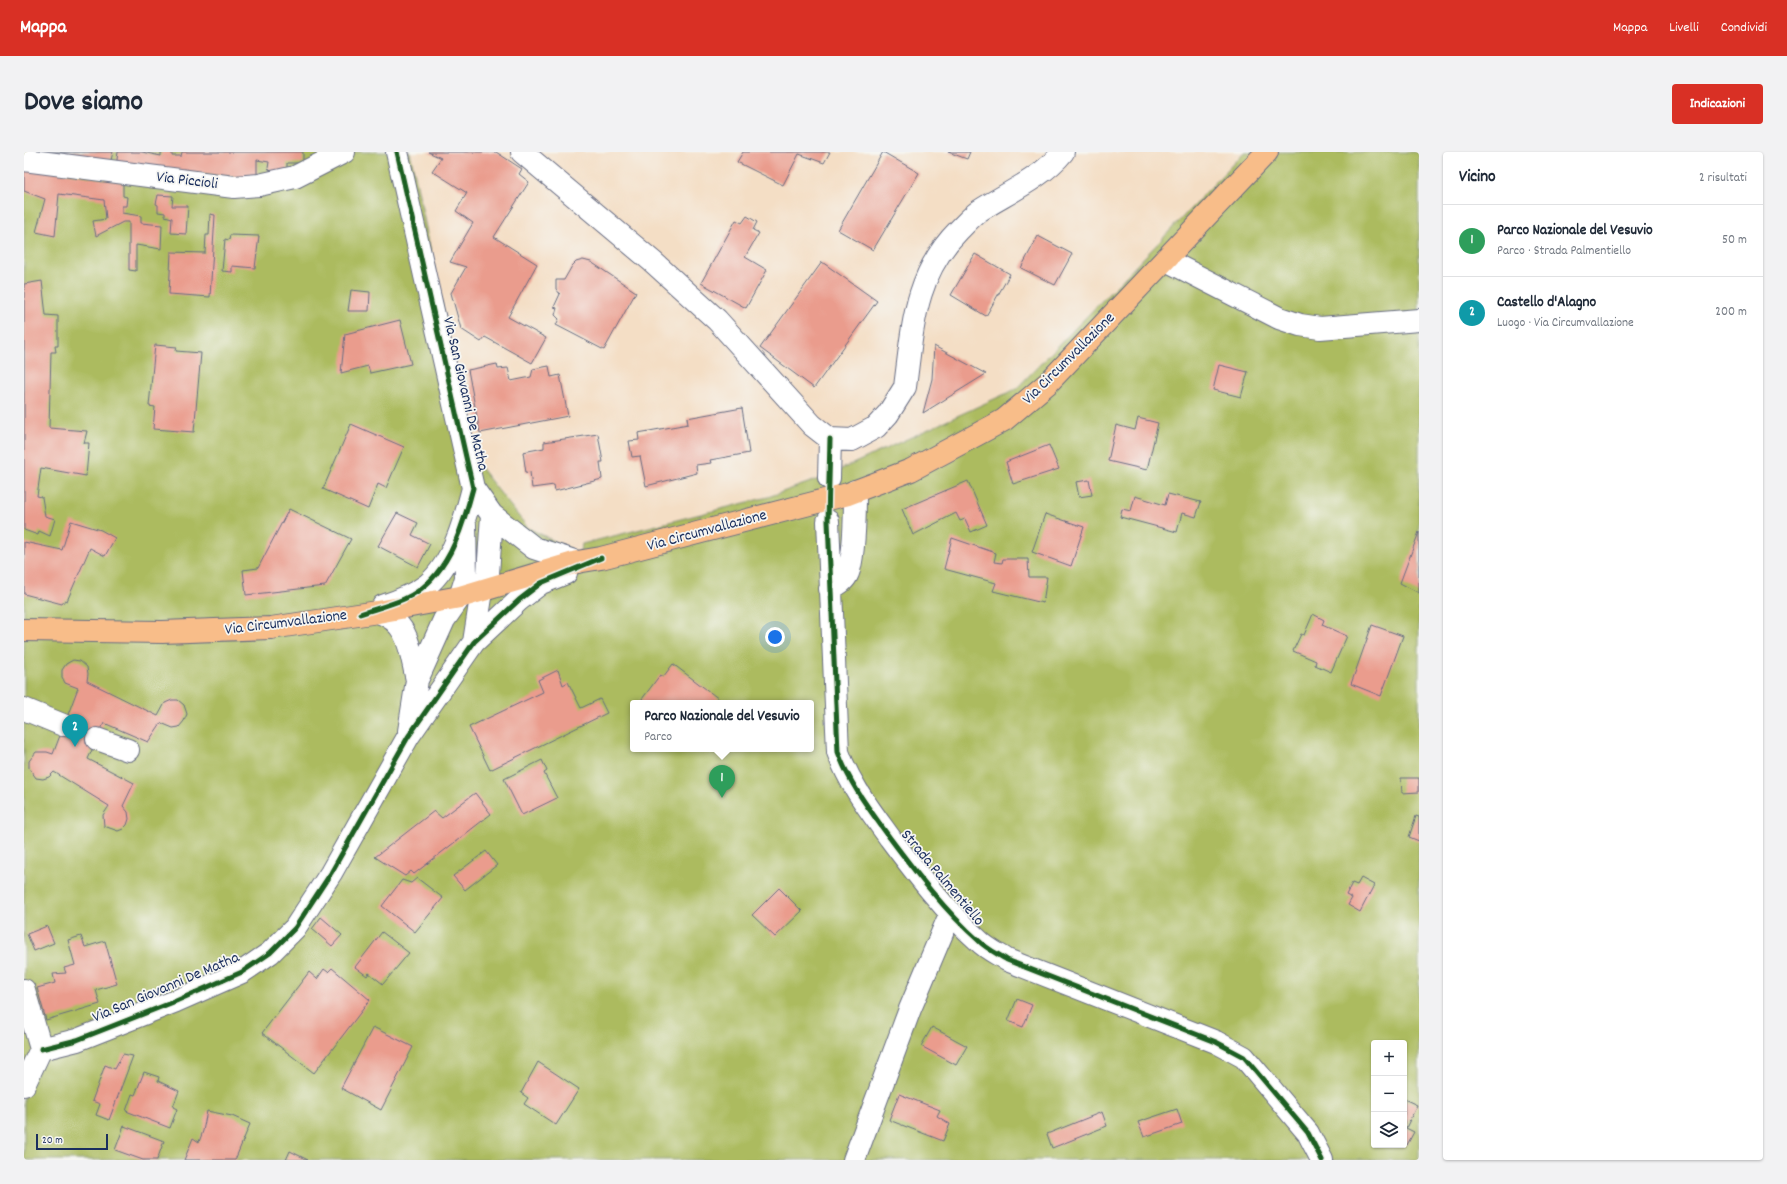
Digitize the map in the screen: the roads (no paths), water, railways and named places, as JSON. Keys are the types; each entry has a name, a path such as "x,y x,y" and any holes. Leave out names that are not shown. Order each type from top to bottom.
{"main road":[{"name":"Via Circumvallazione","path":"24,630 162,632 215,631 271,628 369,613 482,591 577,562 601,558 855,491 911,470 1004,420 1048,383 1267,152"}],"street":[{"name":"Via Piccioli","path":"24,160 234,187 259,185 295,177 344,152"},
{"name":"Via San Giovanni De Matha","path":"369,613 405,598 428,584 448,559 464,522 473,488 397,152"},
{"path":"522,152 653,262 717,320 812,425 830,439 852,440 876,428 888,414 902,393 905,386 918,298 925,280 944,245 977,212 1053,165 1063,152"},
{"path":"1166,260 1279,318 1300,325 1320,328 1419,320"},
{"path":"829,478 830,439"},
{"path":"473,488 492,515 534,548 577,562"},
{"path":"830,589 842,582 848,573 852,552 855,491"},
{"path":"474,642 482,591 488,574 492,515"},
{"name":"Strada Palmentiello","path":"828,521 838,752 844,771 855,790 912,868 980,942 1007,960 1216,1042 1244,1057 1308,1133 1322,1160"},
{"path":"405,742 417,680 444,620 460,596 466,578 464,522"},
{"path":"405,742 474,642 519,600 541,583 601,558"},
{"path":"369,613 390,616 398,622 408,641 417,680"},
{"path":"24,710 63,725"},
{"path":"98,738 128,750"},
{"name":"Via San Giovanni De Matha","path":"41,1049 77,1040 176,1002 242,972 270,952 295,928 331,873 405,742"},
{"path":"854,1160 910,1009 951,912"},
{"path":"24,990 41,1049 24,1085"}],"tunnel":[{"path":"63,725 97,739"}],"place":[{"name":"Castello d'Alagno","path":"75,747"},
{"name":"Parco Nazionale del Vesuvio","path":"722,798"}]}
